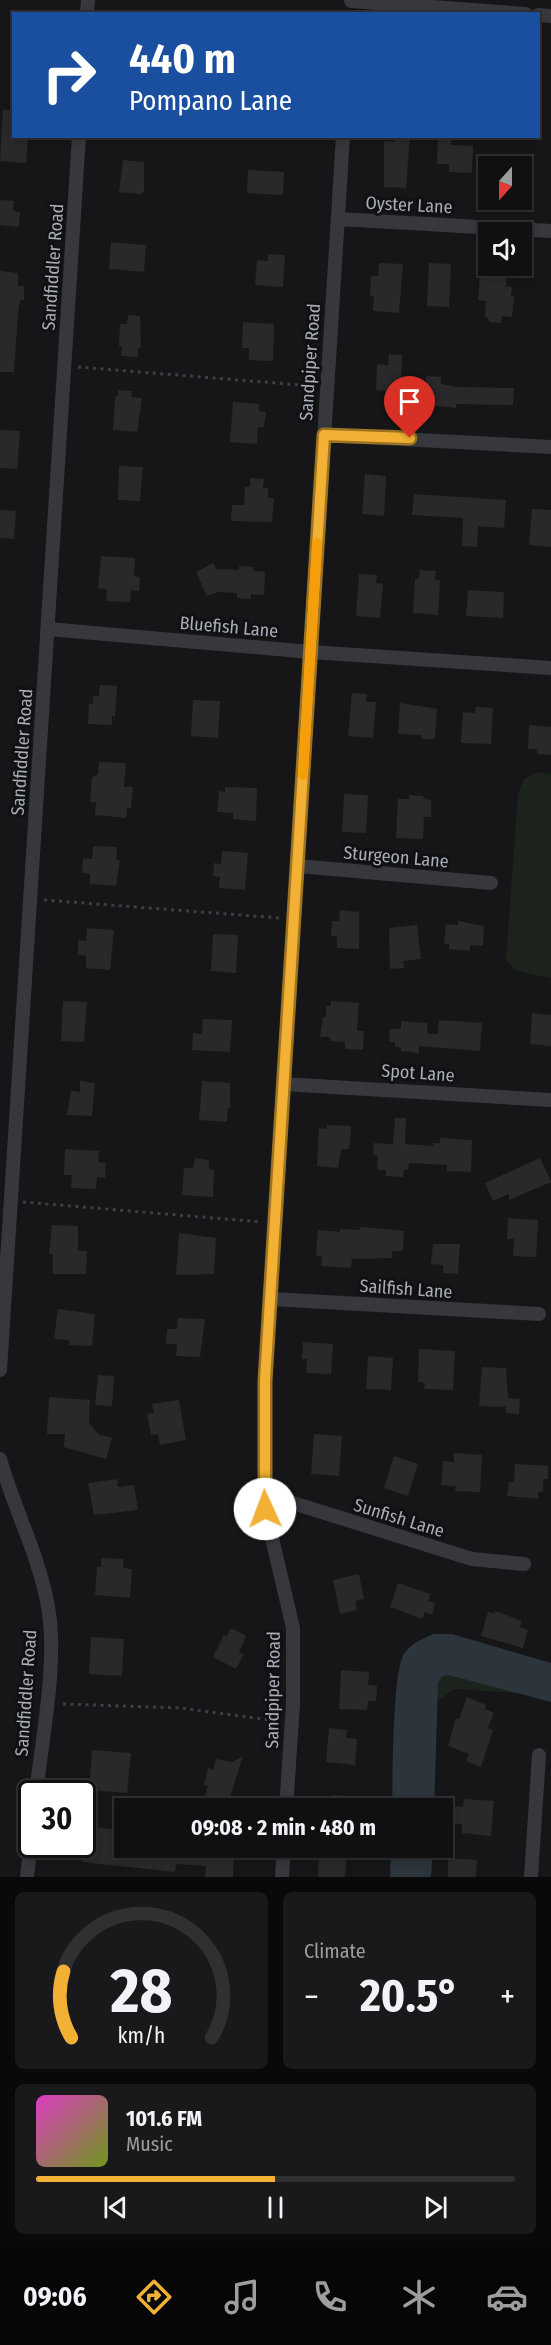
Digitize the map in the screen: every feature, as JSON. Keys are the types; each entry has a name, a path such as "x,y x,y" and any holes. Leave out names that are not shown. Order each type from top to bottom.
{"street":[{"path":"351,0 501,12"},
{"name":"Sandfiddler Road","path":"0,1370 79,138"},
{"name":"Sandpiper Road","path":"287,1798 292,1724 292,1628 265,1509 265,1381 343,138"},
{"name":"Oyster Lane","path":"338,219 551,231"},
{"path":"324,435 551,447"},
{"name":"Bluefish Lane","path":"48,629 310,652 551,668"},
{"name":"Sturgeon Lane","path":"298,866 491,883"},
{"name":"Spot Lane","path":"283,1084 551,1100"},
{"name":"Sailfish Lane","path":"271,1299 539,1314"},
{"name":"Sandfiddler Road","path":"0,1459 36,1557 49,1610 51,1643 38,1780"},
{"name":"Sunfish Lane","path":"265,1509 281,1503 293,1503 472,1559 524,1564"},
{"path":"531,1877 539,1755"},
{"path":"27,1877 29,1858"},
{"path":"282,1877 283,1858"}],"path":[{"path":"65,366 327,387"},
{"path":"30,899 294,919"},
{"path":"11,1201 276,1223"},
{"path":"46,1704 181,1708 292,1724"}],"shaded area":[{"path":"538,772 551,774 551,978 517,971 506,960 518,793 524,779"},
{"path":"434,1634 452,1634 551,1663 551,1702 449,1675 442,1676 438,1683 434,1798 392,1798 397,1682 404,1654 417,1642"},
{"path":"428,1665 551,1695 455,1689 429,1706"},
{"path":"391,1858 432,1858 431,1877 390,1877"}],"building":[{"path":"3,110 12,110 12,138 28,138 26,163 0,161"},
{"path":"395,138 410,138 406,188 384,187 384,141 394,142"},
{"path":"438,138 452,138 451,145 473,146 472,173 449,172 449,164 437,164"},
{"path":"123,160 144,162 144,191 141,194 119,192"},
{"path":"248,170 284,172 283,195 247,193"},
{"path":"0,200 14,201 13,211 20,212 19,227 0,225"},
{"path":"111,242 146,245 144,272 109,269"},
{"path":"268,254 285,255 283,287 255,285 257,260 268,261"},
{"path":"379,263 403,264 399,313 373,311 374,297 370,296 371,276 378,276"},
{"path":"429,263 451,264 449,307 427,306"},
{"path":"0,271 18,273 18,286 24,286 24,300 20,300 18,313 14,372 0,372"},
{"path":"480,276 507,276 506,286 512,287 511,296 514,296 512,317 502,316 501,323 490,322 485,315 486,301 478,300"},
{"path":"128,315 140,316 141,348 138,348 138,357 121,356 120,324 127,324"},
{"path":"243,322 274,324 273,361 249,360 249,348 242,348"},
{"path":"389,354 402,355 401,381 426,383 426,376 441,377 441,384 457,387 514,388 513,405 456,404 456,408 385,401 386,391 376,390 377,364 388,365"},
{"path":"118,390 132,391 131,397 142,398 137,432 113,430 115,396 118,396"},
{"path":"233,402 259,404 259,411 266,412 264,427 258,427 257,444 230,442"},
{"path":"0,430 20,431 17,469 0,468"},
{"path":"119,466 143,467 140,501 118,500"},
{"path":"365,474 386,476 384,516 362,514"},
{"path":"250,478 264,479 263,488 268,488 268,498 274,498 272,522 231,521 232,505 244,505 245,487 250,487"},
{"path":"414,494 506,500 504,528 478,526 477,547 462,546 463,518 412,515"},
{"path":"532,509 551,510 551,547 529,545"},
{"path":"0,510 16,511 14,539 0,538"},
{"path":"101,556 135,558 134,576 140,577 139,591 131,590 130,602 106,601 107,589 98,588"},
{"path":"213,563 216,569 239,570 239,566 254,567 253,571 265,572 264,595 251,594 251,599 237,598 237,593 219,592 207,596 196,572"},
{"path":"420,570 436,571 435,580 440,580 438,615 413,613 415,579 419,579"},
{"path":"359,574 377,575 376,583 383,584 380,618 356,616"},
{"path":"468,590 504,592 503,618 466,616"},
{"path":"100,685 117,686 115,717 112,716 112,725 88,724 89,703 93,704 93,696 99,696"},
{"path":"352,693 367,694 366,702 376,702 373,738 348,736"},
{"path":"193,700 220,701 218,738 191,736"},
{"path":"400,703 437,709 435,739 422,739 422,735 398,734"},
{"path":"476,707 493,708 491,744 461,743 463,712 475,713"},
{"path":"529,725 551,727 551,755 537,754 538,749 528,749"},
{"path":"99,762 126,763 124,787 133,787 131,808 127,808 126,818 95,815 96,802 90,802 92,778 98,774"},
{"path":"225,787 257,788 256,821 233,819 233,813 217,812 219,791 225,792"},
{"path":"344,794 368,795 366,833 342,832"},
{"path":"409,795 424,796 423,799 431,800 431,817 424,817 423,839 396,838 398,799 409,799"},
{"path":"93,846 117,847 116,860 120,860 116,886 90,884 90,874 82,873 83,858 92,859"},
{"path":"222,851 248,853 245,890 219,888 220,877 213,876 214,863 221,864"},
{"path":"340,910 359,912 359,949 337,948 337,936 331,936 332,921 339,921"},
{"path":"458,921 484,926 483,946 470,945 470,951 449,949 449,944 444,944 446,924 458,925"},
{"path":"417,925 421,959 403,961 404,968 390,969 389,928"},
{"path":"87,928 114,930 110,970 86,968 86,956 78,955 78,940 86,941"},
{"path":"213,934 238,935 236,973 211,971"},
{"path":"63,1001 87,1002 84,1042 61,1041"},
{"path":"331,1001 359,1003 357,1031 364,1031 363,1050 345,1049 345,1042 330,1041 330,1037 320,1037 323,1017 326,1017 326,1006 331,1006"},
{"path":"532,1013 551,1015 551,1046 530,1044"},
{"path":"203,1019 232,1020 230,1052 192,1050 193,1033 202,1034"},
{"path":"439,1020 482,1023 480,1051 419,1046 419,1053 401,1051 401,1047 395,1047 395,1042 389,1042 390,1029 401,1029 401,1021 427,1023 428,1034 438,1034"},
{"path":"80,1081 95,1083 92,1116 67,1115 71,1091 80,1092"},
{"path":"202,1081 230,1083 230,1108 228,1108 227,1122 199,1120"},
{"path":"395,1118 406,1118 405,1144 433,1146 433,1143 440,1143 440,1138 472,1140 471,1172 447,1171 447,1165 409,1163 408,1170 404,1170 403,1177 386,1176 386,1170 377,1170 378,1156 373,1155 374,1143 393,1144"},
{"path":"327,1125 351,1126 350,1144 348,1149 341,1149 338,1168 317,1166 319,1128 327,1129"},
{"path":"65,1149 99,1151 98,1162 106,1163 105,1178 97,1177 96,1189 71,1188 72,1175 64,1175"},
{"path":"195,1158 209,1160 209,1169 214,1170 213,1197 182,1195 184,1168 193,1168"},
{"path":"540,1158 551,1182 509,1200 509,1194 493,1201 485,1183"},
{"path":"508,1218 538,1220 536,1257 513,1256 514,1239 507,1239"},
{"path":"52,1225 78,1226 78,1251 87,1251 86,1274 53,1274 53,1254 49,1254"},
{"path":"360,1227 404,1231 403,1251 392,1251 392,1258 352,1259 351,1268 321,1266 322,1256 316,1256 318,1230 340,1232 340,1229 360,1230"},
{"path":"179,1233 216,1238 214,1274 176,1275"},
{"path":"433,1244 460,1244 458,1274 443,1273 443,1265 431,1264"},
{"path":"58,1309 95,1314 92,1346 69,1345 69,1340 54,1339"},
{"path":"178,1318 205,1319 200,1357 176,1356 177,1344 166,1344 167,1329 177,1329"},
{"path":"303,1342 333,1344 331,1374 306,1373 307,1359 302,1359"},
{"path":"419,1349 455,1351 453,1390 424,1389 425,1383 418,1382"},
{"path":"368,1356 393,1358 391,1390 366,1389"},
{"path":"482,1367 506,1368 508,1398 520,1399 519,1414 506,1413 506,1407 479,1406"},
{"path":"98,1375 114,1376 112,1406 95,1405"},
{"path":"49,1397 90,1400 89,1423 98,1434 112,1438 106,1459 64,1447 65,1434 47,1434"},
{"path":"179,1400 186,1440 160,1445 158,1434 151,1435 147,1414 154,1413 152,1404"},
{"path":"314,1434 342,1436 339,1476 311,1474"},
{"path":"454,1453 482,1455 480,1492 455,1491 456,1486 441,1485 443,1461 454,1462"},
{"path":"394,1456 418,1464 408,1496 384,1488"},
{"path":"515,1464 548,1466 548,1479 543,1479 543,1492 538,1492 538,1499 507,1496 509,1482 514,1482"},
{"path":"117,1479 118,1487 134,1485 138,1510 94,1515 88,1483"},
{"path":"101,1558 123,1559 123,1568 132,1569 130,1598 95,1595 97,1567 101,1567"},
{"path":"359,1574 364,1599 355,1601 357,1610 340,1614 333,1580"},
{"path":"398,1583 430,1594 428,1601 435,1603 432,1615 425,1612 422,1619 390,1607"},
{"path":"495,1611 522,1621 520,1627 528,1630 523,1648 481,1636 488,1612 495,1614"},
{"path":"231,1628 246,1636 239,1652 244,1654 236,1669 213,1657 224,1635 227,1636"},
{"path":"91,1637 124,1639 122,1676 89,1674"},
{"path":"341,1670 369,1672 368,1685 377,1686 376,1701 368,1701 367,1710 339,1709"},
{"path":"467,1697 486,1705 485,1709 494,1713 488,1728 493,1730 481,1767 466,1761 469,1754 448,1746 456,1718 459,1719"},
{"path":"329,1728 347,1730 346,1738 357,1739 355,1765 326,1762"},
{"path":"92,1750 131,1753 127,1793 96,1791 96,1780 90,1780"},
{"path":"243,1756 230,1798 205,1797 208,1786 204,1785 208,1768 213,1770 216,1759 232,1762"},
{"path":"333,1795 371,1798 333,1798"},
{"path":"464,1799 494,1801 491,1836 462,1833 462,1824 453,1824 453,1806 463,1807"},
{"path":"96,1827 114,1830 114,1858 234,1858 233,1877 205,1877 206,1866 176,1864 175,1872 82,1862 83,1858 96,1858"},
{"path":"319,1858 346,1858 345,1877 318,1877"},
{"path":"448,1858 477,1860 476,1877 448,1877"}],"slow traffic":[{"path":"303,775 317,543"}],"route":[{"path":"265,1509 265,1381 324,435 410,438"}]}
